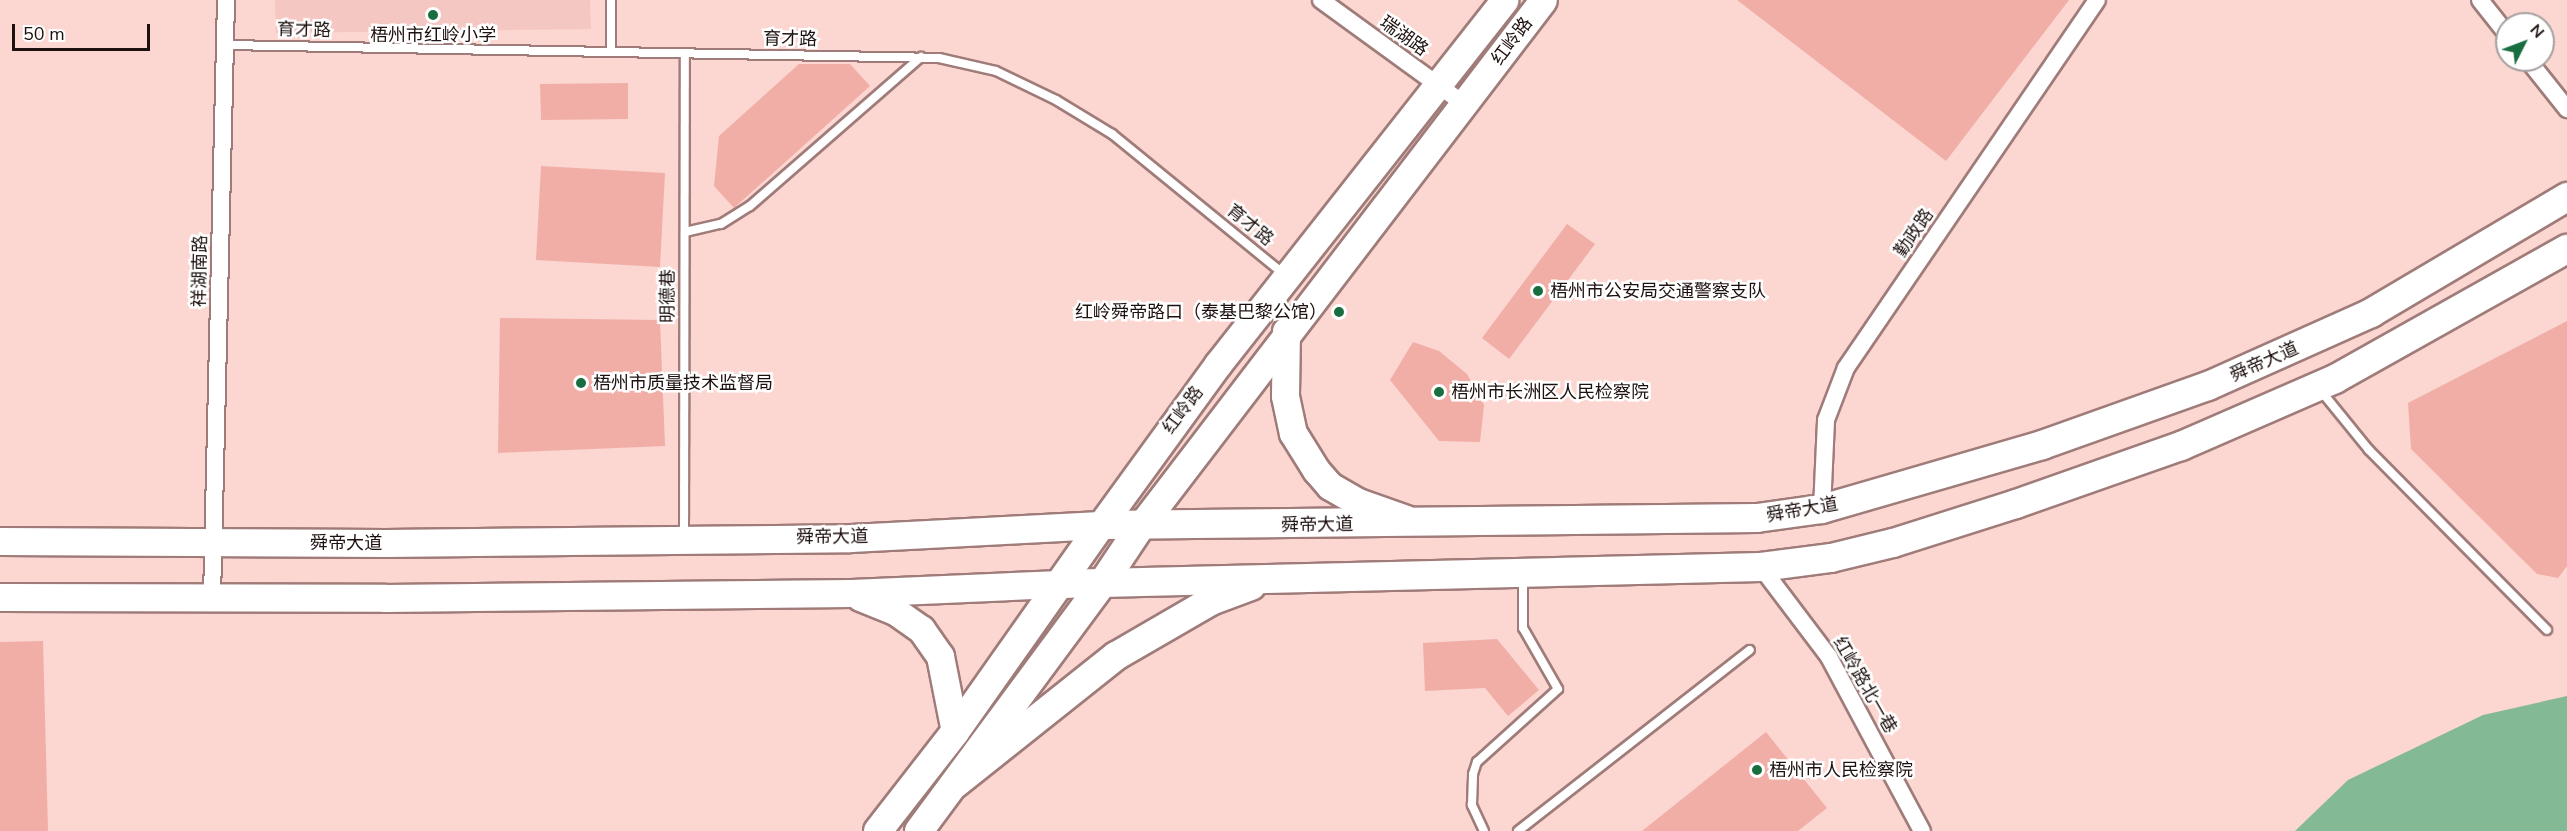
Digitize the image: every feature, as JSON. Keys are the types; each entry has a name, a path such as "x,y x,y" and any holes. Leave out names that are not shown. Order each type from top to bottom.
{"highway":[{"name":"舜帝大道","path":"1101,525 1140,527 1428,524 1757,518 1822,509 2042,445 2208,386 2371,313 2567,196"},
{"path":"1060,584 1280,576 1761,567 1831,558 1893,543 2016,504 2181,446 2317,387 2470,306 2567,249"},
{"name":"红岭路","path":"878,831 955,732 1101,525"},
{"name":"红岭路","path":"920,831 1102,584 1140,527"},
{"path":"955,784 1116,656 1156,629 1211,601 1280,576"}],"main road":[{"name":"红岭路","path":"1101,525 1218,364 1504,0"},
{"name":"红岭路","path":"1140,527 1286,331 1543,0"},
{"path":"1286,331 1285,396 1293,433 1316,470 1330,486 1358,502 1389,515 1428,524"},
{"name":"舜帝大道","path":"0,541 850,538 1101,525"},
{"path":"0,597 212,598 851,593 1060,584"},
{"path":"851,593 895,611 921,629 940,656 955,732"}],"street":[{"name":"祥湖南路","path":"212,598 226,0"},
{"name":"瑞湖路","path":"1322,0 1464,104"},
{"name":"勤政路","path":"1822,509 1826,420 1846,368 2097,0"},
{"path":"2480,0 2495,19"},
{"path":"2538,72 2567,109"},
{"name":"红岭路北一巷","path":"1761,567 1829,657 1922,831"}],"lane":[{"path":"611,0 611,52"},
{"name":"育才路","path":"225,45 921,57 996,72 1056,100 1112,135 1287,277"},
{"name":"明德巷","path":"684,540 685,54"},
{"path":"685,232 721,224 750,206 921,57"},
{"path":"2317,387 2368,450 2547,630"},
{"path":"1484,831 1472,805 1473,774 1477,762 1558,688 1523,628 1523,572"},
{"path":"1518,831 1750,650"}],"shaded area":[{"name":"梧州市红岭小学","path":"275,0 590,0 591,29 276,33"}],"green space":[{"path":"2567,696 2567,831 2295,831 2348,780 2483,715"}],"building":[{"path":"1737,0 2069,0 1946,161"},
{"path":"799,64 850,64 870,86 734,208 714,186 719,136"},
{"path":"628,83 628,119 541,120 540,84"},
{"path":"541,166 665,173 660,267 536,260"},
{"name":"梧州市公安局交通警察支队","path":"1567,224 1595,244 1509,359 1482,338"},
{"name":"梧州市质量技术监督局","path":"500,318 660,320 665,446 498,453"},
{"path":"2567,321 2567,566 2558,578 2537,574 2411,449 2408,403"},
{"name":"梧州市长洲区人民检察院","path":"1413,342 1439,351 1467,374 1484,405 1480,442 1439,441 1390,380"},
{"path":"1497,639 1539,690 1508,716 1485,688 1425,691 1423,643"},
{"path":"43,641 48,831 0,831 0,642"},
{"name":"梧州市人民检察院","path":"1766,732 1827,808 1798,831 1642,831"}],"place":[{"name":"梧州市红岭小学","path":"433,15"},
{"name":"梧州市公安局交通警察支队","path":"1538,291"},
{"name":"红岭舜帝路口（泰基巴黎公馆）","path":"1339,312"},
{"name":"梧州市质量技术监督局","path":"581,383"},
{"name":"梧州市长洲区人民检察院","path":"1439,392"},
{"name":"梧州市人民检察院","path":"1757,770"}]}
